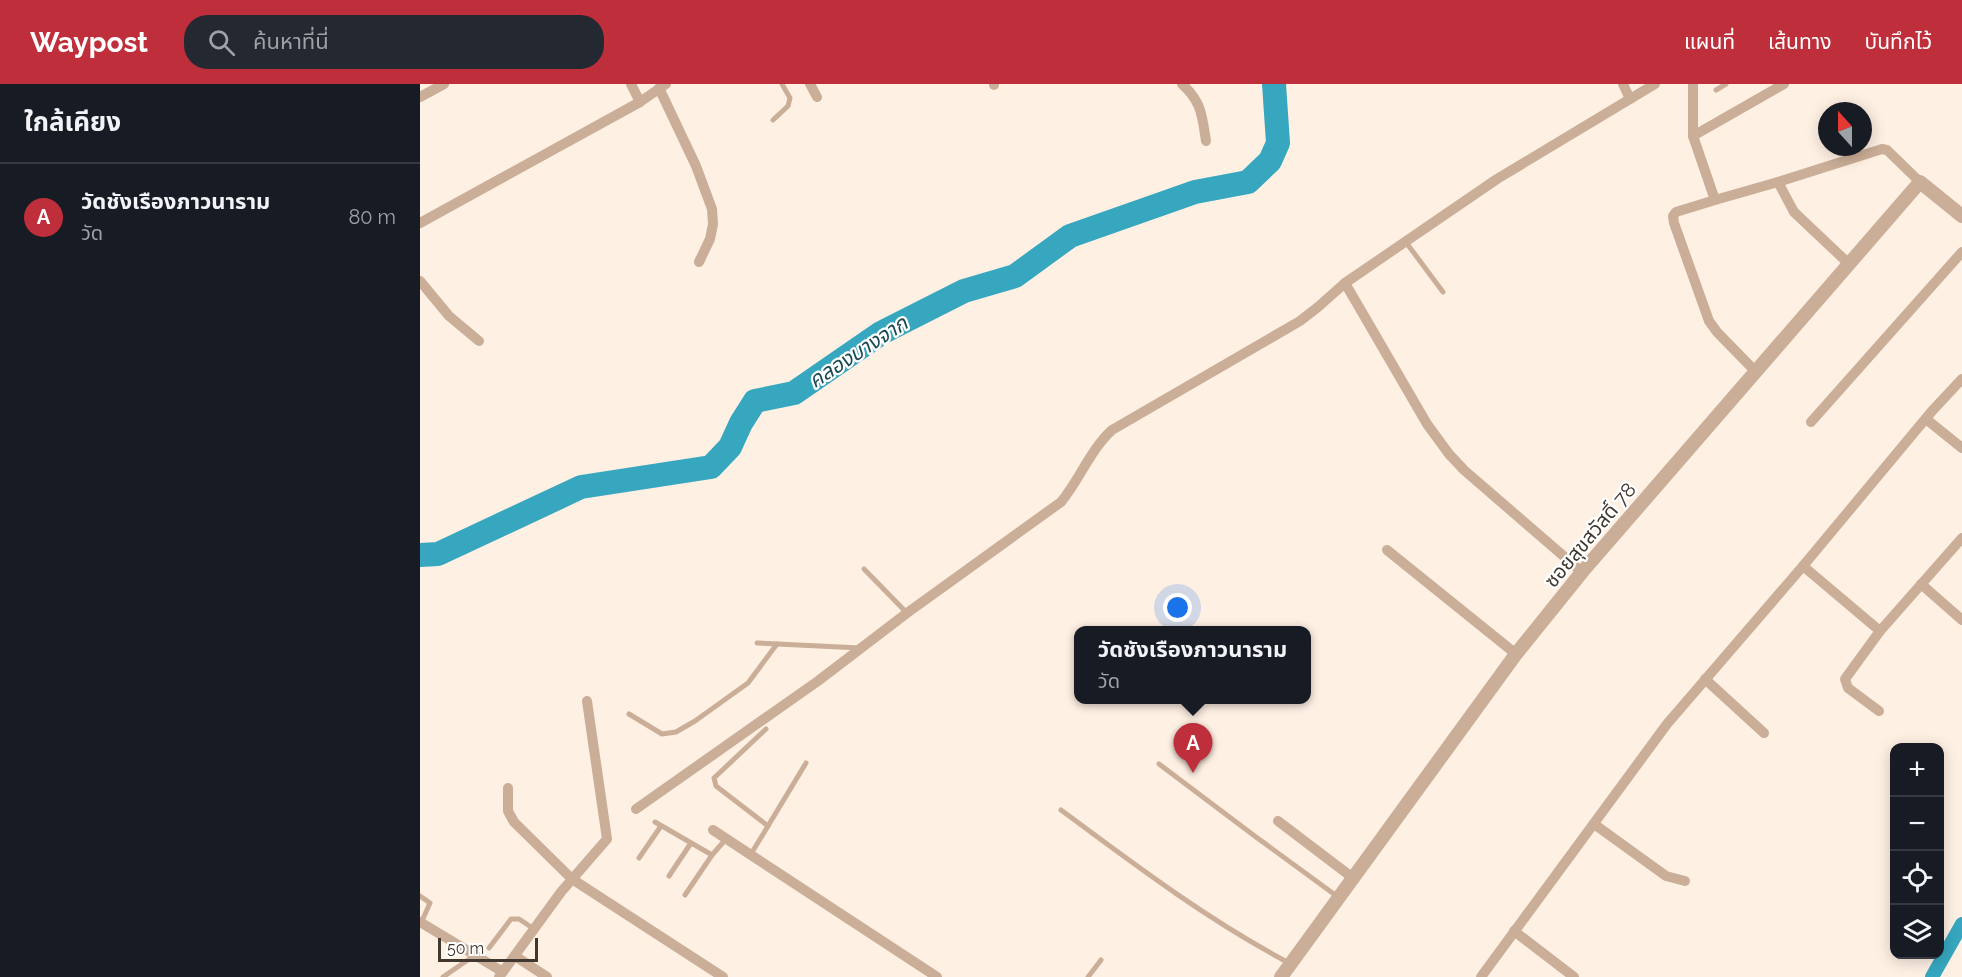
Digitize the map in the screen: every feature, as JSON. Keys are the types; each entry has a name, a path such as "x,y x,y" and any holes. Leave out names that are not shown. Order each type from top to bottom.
{"street":[{"path":"420,97 444,84"},
{"path":"631,84 640,102"},
{"path":"810,84 817,97"},
{"path":"1182,84 1199,103 1206,141"},
{"path":"1623,84 1630,99"},
{"path":"636,809 862,648 1060,502 1069,492 1100,441 1112,430 1300,321 1345,283 1497,179 1655,84"},
{"path":"1693,84 1693,136 1715,200"},
{"path":"1693,136 1784,84"},
{"path":"420,223 640,102 663,86 712,209 713,224 710,239 699,262"},
{"path":"1756,372 1709,321 1674,223 1673,216 1676,212 1882,149 1887,150 1920,182 1962,216"},
{"path":"1778,182 1794,212 1849,264"},
{"name":"ซอยสุขสวัสดิ์ 78","path":"1281,977 1516,654 1582,572 1920,182"},
{"path":"1811,422 1962,252"},
{"path":"420,281 449,316 479,340"},
{"path":"1345,283 1427,424 1449,454 1464,470 1582,572"},
{"path":"1481,977 1667,724 1962,379"},
{"path":"1926,419 1962,448"},
{"path":"1879,711 1848,688 1845,679 1880,631 1962,538"},
{"path":"1387,550 1516,654"},
{"path":"1803,566 1880,631"},
{"path":"1921,584 1962,620"},
{"path":"1705,679 1764,733"},
{"path":"421,922 475,955 501,975 572,879 607,839 587,701"},
{"path":"508,788 510,817 523,833 572,879 723,977"},
{"path":"1278,821 1353,878"},
{"path":"1593,824 1666,876 1685,881"},
{"path":"713,830 937,977"},
{"path":"1514,931 1574,977"},
{"path":"515,956 547,977"}],"lane":[{"path":"773,120 788,106 790,98 782,84"},
{"path":"1716,90 1726,84"},
{"path":"1405,241 1443,292"},
{"path":"864,568 907,613"},
{"path":"757,643 862,648"},
{"path":"629,714 662,734 676,732 748,683 777,644"},
{"path":"766,729 714,778 716,786 768,826"},
{"path":"750,855 806,763"},
{"path":"1159,764 1339,897"},
{"path":"1061,810 1130,862 1229,930 1291,964"},
{"path":"655,822 712,855"},
{"path":"639,858 661,826"},
{"path":"685,895 712,855 726,839"},
{"path":"669,876 692,843"},
{"path":"420,896 430,903 421,922"},
{"path":"489,948 511,919 519,919 534,930"},
{"path":"443,977 475,955"},
{"path":"1088,977 1101,960"}],"waterway":[{"name":"คลองบางจาก","path":"420,555 438,554 581,487 711,467 730,447 755,401 794,393 881,333 964,291 1015,276 1070,236 1195,192 1248,182 1270,161 1278,143 1274,84"},
{"path":"1932,977 1962,924"}],"place":[{"name":"วัดชังเรืองภาวนาราม","path":"1193,773"}]}
